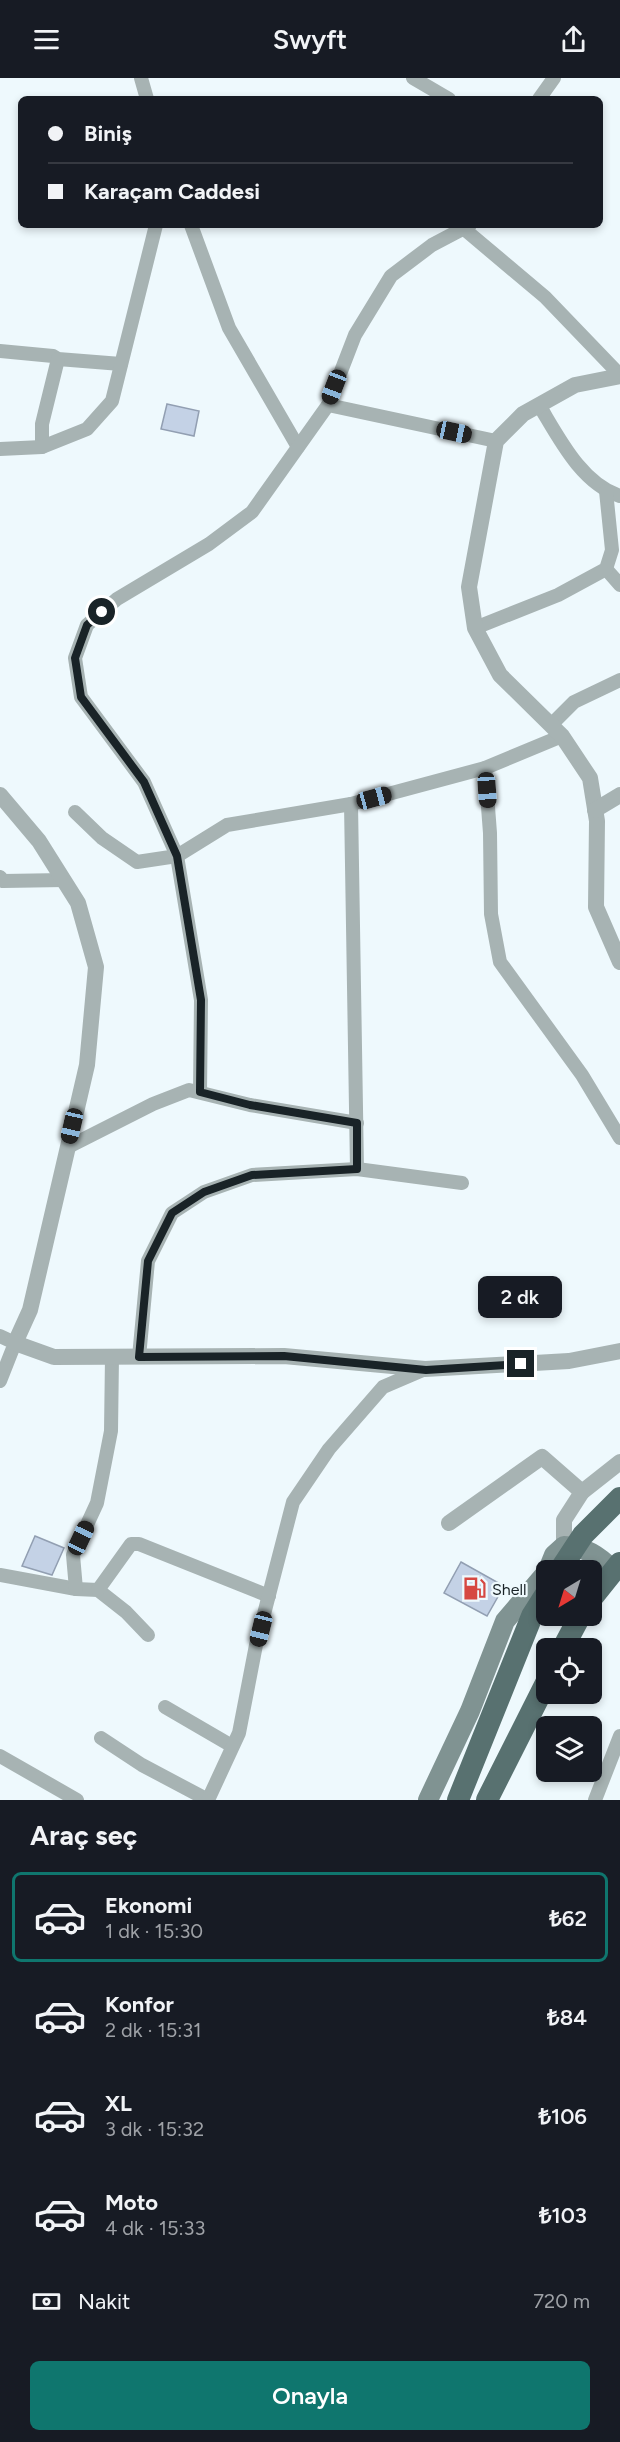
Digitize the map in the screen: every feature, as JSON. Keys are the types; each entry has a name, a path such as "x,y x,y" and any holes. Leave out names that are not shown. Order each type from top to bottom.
{"highway":[{"path":"564,1560 570,1546 620,1498"},
{"path":"602,1585 617,1567"},
{"path":"458,1800 536,1609"},
{"path":"487,1800 536,1703"}],"main road":[{"path":"552,1560 554,1555 570,1546 599,1556 617,1567"},
{"path":"428,1800 470,1711 505,1622 536,1585"}],"street":[{"path":"141,78 146,96"},
{"path":"413,78 444,96"},
{"path":"541,96 554,78"},
{"path":"0,449 42,447 87,429 112,400 155,228"},
{"path":"192,228 229,328 298,447"},
{"path":"200,1092 201,1000 177,856 144,782 81,697 75,658 87,625 117,600 209,544 252,512 328,405 355,334 391,276 432,246 464,228"},
{"path":"467,228 545,297 620,375"},
{"path":"0,351 121,364"},
{"path":"42,447 42,424 58,359"},
{"path":"620,375 575,385 523,414 496,441 469,587 475,628 500,675 556,731 590,778 597,821 596,907 620,962"},
{"path":"328,405 496,441"},
{"path":"475,628 558,595 606,569 612,550 613,493 571,457 539,405"},
{"path":"606,569 620,585"},
{"path":"75,812 102,838 137,861 177,856 227,825 351,804 486,768 556,731 574,702 620,680"},
{"path":"486,768 491,914 500,962 582,1075 620,1138"},
{"path":"0,795 39,841 78,903 96,967 87,1065 68,1147 30,1310 8,1339 0,1381"},
{"path":"595,810 620,795"},
{"path":"351,804 357,1169"},
{"path":"0,877 3,881 64,880"},
{"path":"68,1147 153,1104 189,1090 250,1105 357,1123"},
{"path":"139,1357 148,1261 172,1213 204,1192 252,1175 357,1169 462,1183"},
{"path":"8,1339 54,1357 284,1356 426,1370 569,1361 620,1351"},
{"path":"76,1589 73,1556 97,1503 111,1431 112,1357"},
{"path":"101,1738 142,1765 208,1800 239,1733 269,1596 293,1502 329,1449 383,1387 426,1370"},
{"path":"449,1523 542,1457 582,1492"},
{"path":"570,1546 564,1520 582,1492 620,1462"},
{"path":"98,1590 132,1545 139,1544 269,1596"},
{"path":"0,1575 76,1589 98,1590 126,1612 148,1635"},
{"path":"165,1707 232,1746"},
{"path":"594,1799 620,1736"},
{"path":"0,1756 77,1800"}],"building":[{"path":"167,404 199,411 194,436 161,429"},
{"path":"35,1536 64,1548 52,1575 22,1566"},
{"path":"461,1562 504,1586 487,1616 444,1593"}],"place":[{"name":"Shell","path":"474,1589"}],"route":[{"path":"102,612 87,625 75,658 81,697 144,782 177,856 201,1000 200,1092 250,1105 357,1123 357,1169 252,1175 204,1192 172,1213 148,1261 139,1357 284,1356 426,1370 521,1364"}]}
